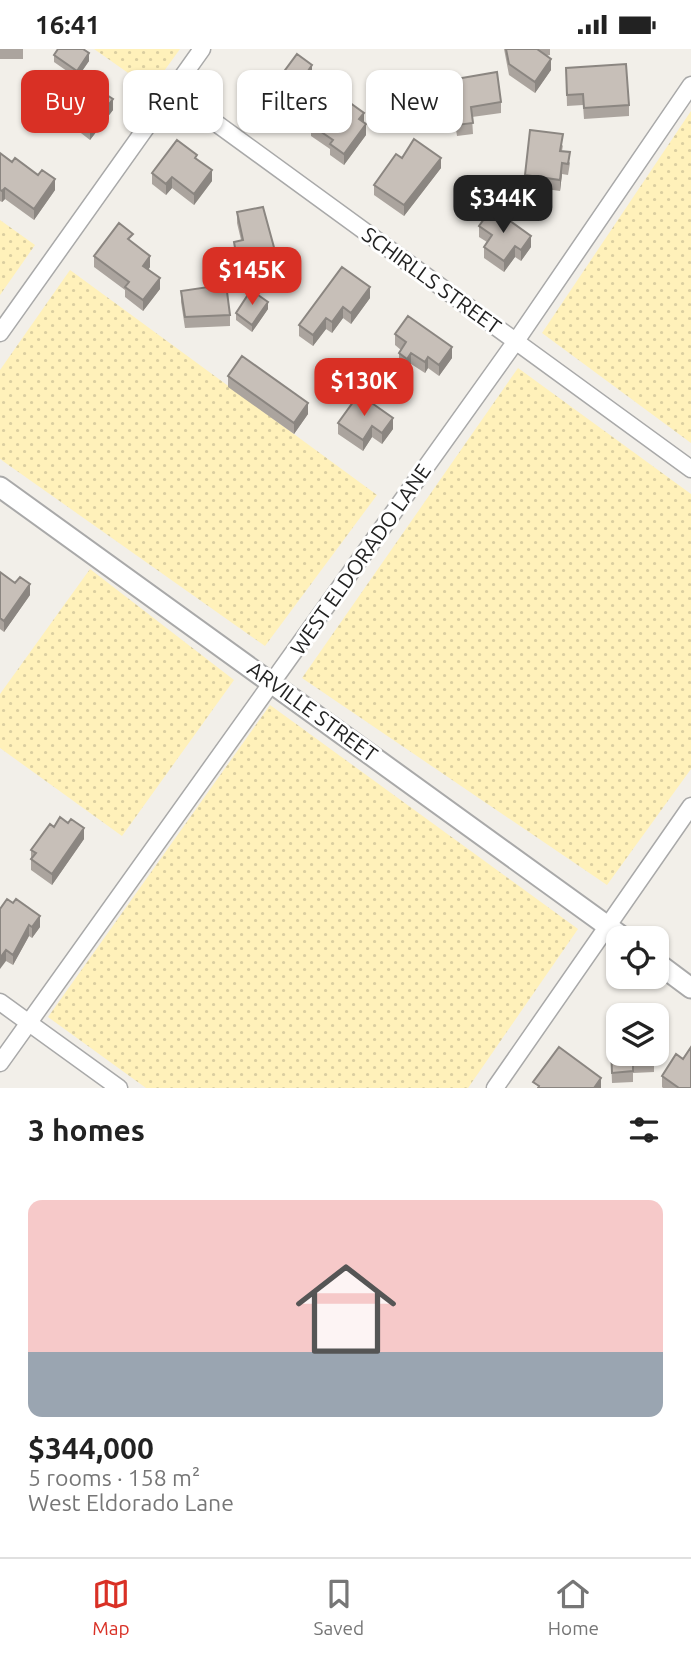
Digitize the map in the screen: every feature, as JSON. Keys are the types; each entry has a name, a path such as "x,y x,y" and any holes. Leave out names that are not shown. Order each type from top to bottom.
{"street":[{"path":"187,70 202,49"},
{"name":"WEST ELDORADO LANE","path":"0,1063 516,341 691,85"},
{"name":"SCHIRLLS STREET","path":"223,128 691,469"},
{"path":"0,333 142,133"},
{"name":"ARVILLE STREET","path":"0,487 609,926"},
{"path":"621,926 691,806"},
{"path":"495,1088 606,946"},
{"path":"669,972 691,988"},
{"path":"0,1002 119,1088"}],"sand":[{"path":"94,49 180,49 165,70 124,70"},
{"path":"691,111 691,443 542,333"},
{"path":"0,220 35,245 0,295"},
{"path":"70,270 377,495 265,646 0,459 0,370"},
{"path":"518,368 691,494 691,769 607,885 302,678"},
{"path":"90,569 234,680 122,836 0,748 0,694"},
{"path":"270,705 578,929 468,1088 146,1088 48,1017"}],"building":[{"path":"58,49 83,49 89,53 78,70 54,55"},
{"path":"506,49 537,49 551,59 535,82 509,64"},
{"path":"297,54 312,65 309,70 285,70"},
{"path":"626,64 629,105 584,108 583,94 567,95 566,68"},
{"path":"497,72 501,102 471,107 473,123 463,124 463,78"},
{"path":"352,104 364,113 359,119 366,124 344,154 330,144 333,140 323,133 352,133"},
{"path":"530,130 563,134 560,151 570,152 568,164 562,163 560,180 525,175"},
{"path":"414,139 441,158 404,205 374,185 396,154 402,158"},
{"path":"177,140 212,170 194,194 172,177 166,184 152,173"},
{"path":"0,153 12,162 15,158 38,175 42,170 55,179 34,209 5,188 0,190"},
{"path":"263,207 275,251 237,259 234,242 243,240 237,212"},
{"path":"492,208 531,236 521,250 515,246 504,261 484,247 492,235 479,226"},
{"path":"119,223 133,234 128,239 150,256 143,266 160,278 143,300 125,287 129,282 94,256"},
{"path":"342,267 370,287 351,313 343,307 332,322 326,318 313,335 299,325"},
{"path":"225,276 230,315 185,317 181,291 209,287 208,278"},
{"path":"251,290 268,302 252,325 236,313"},
{"path":"408,316 452,347 439,365 428,357 425,362 411,353 407,359 399,353 406,342 395,334"},
{"path":"242,356 308,403 294,423 228,376"},
{"path":"359,394 393,418 382,433 372,426 363,440 338,423"},
{"path":"0,572 15,583 20,577 30,584 4,621 0,618"},
{"path":"60,817 68,823 71,819 84,828 52,874 31,859 36,853 31,850 50,824 54,827"},
{"path":"7,899 13,903 16,899 40,916 32,927 29,925 13,955 6,950 0,958 0,909"},
{"path":"559,1047 601,1078 594,1088 538,1088 533,1082"},
{"path":"691,1047 691,1088 679,1088 662,1076 676,1054 683,1059"},
{"path":"612,1066 633,1066 633,1071 612,1073"}]}
